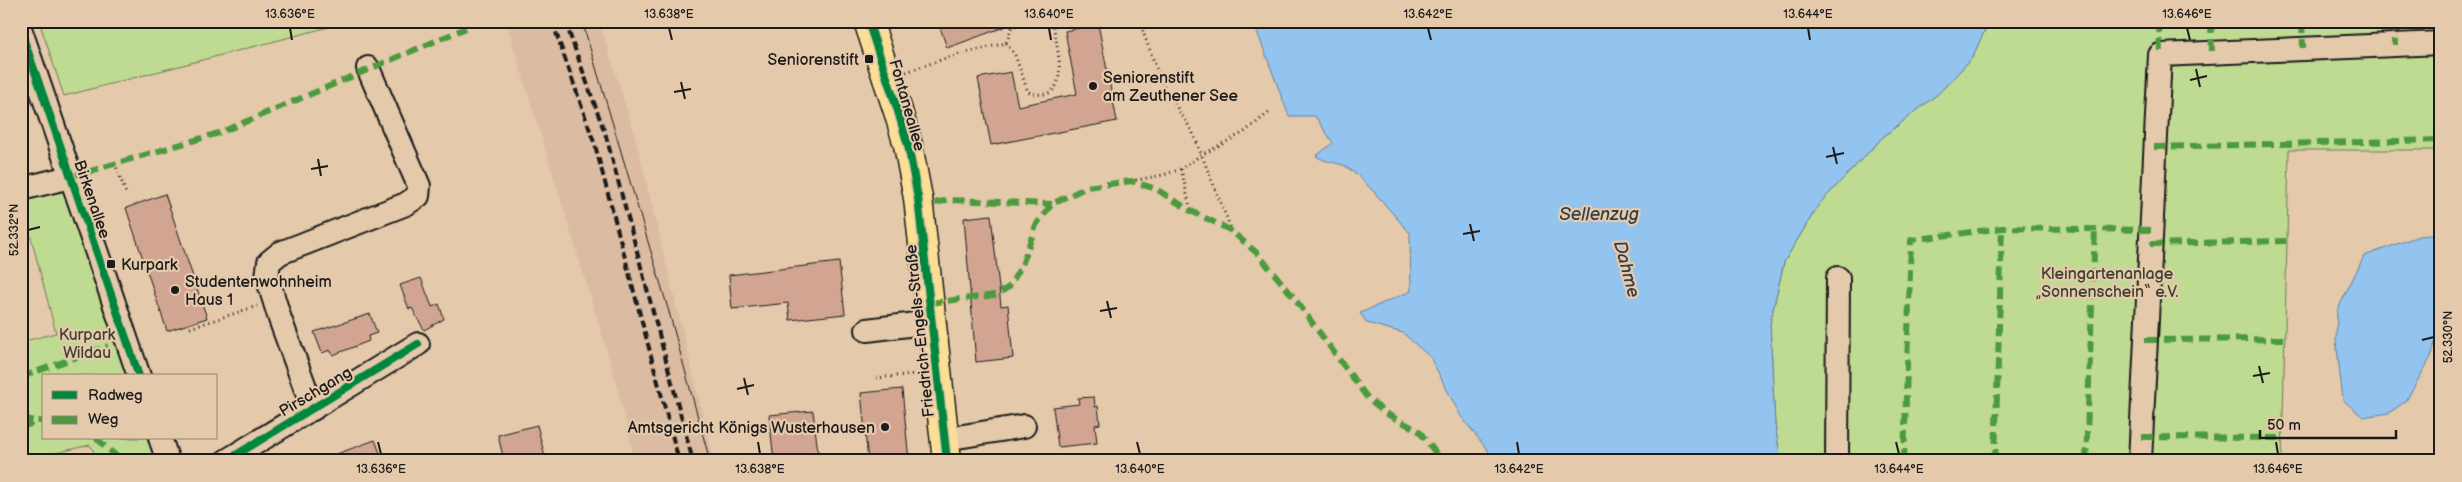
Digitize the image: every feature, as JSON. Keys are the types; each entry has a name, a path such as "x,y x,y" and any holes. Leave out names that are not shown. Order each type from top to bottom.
{"main road":[{"name":"Fontaneallee","path":"868,21 908,145 918,198"},
{"name":"Friedrich-Engels-Straße","path":"918,198 946,450"}],"street":[{"name":"Birkenallee","path":"21,31 138,374"},
{"path":"2140,461 2160,55 2441,43"},
{"path":"314,409 274,301 267,277 269,262 280,254 406,204 418,196 419,186 368,68"},
{"path":"21,189 70,177"},
{"path":"1837,461 1838,278"},
{"path":"867,330 932,322"},
{"name":"Pirschgang","path":"226,461 418,344"},
{"path":"946,450 1024,426"},
{"path":"161,440 168,461"}],"path":[{"path":"1006,43 1012,27 1028,21"},
{"path":"1039,21 1053,24 1059,21"},
{"path":"1139,21 1163,86 1190,127 1232,231"},
{"path":"1006,43 1015,55 1028,92 1047,93 1054,89 1060,80 1053,24"},
{"path":"901,73 952,56 1006,43"},
{"path":"1131,181 1163,175 1181,169 1201,155 1243,133 1271,111"},
{"path":"115,163 127,196"},
{"path":"1181,169 1191,211"},
{"path":"190,328 274,301"},
{"path":"876,378 921,374"}],"shaded area":[{"path":"506,21 599,21 635,136 714,461 635,461 615,377"}],"green space":[{"path":"39,21 352,21 64,96"},
{"name":"Kleingartenanlage „Sonnenschein“ e.V.","path":"1989,21 2441,21 2441,150 2289,150 2282,461 1781,461 1775,425 1770,323 1784,262 1819,204 1883,137 1939,93 1972,58"},
{"name":"Kurpark Wildau","path":"68,187 132,374 42,374 42,440 156,440 163,461 99,461 90,445 21,461 21,342 56,333 21,199"}],"water":[{"name":"Sellenzug","path":"1253,21 1989,21 1972,58 1939,93 1883,137 1819,204 1784,262 1770,323 1775,425 1781,461 1496,461 1460,415 1430,357 1403,333 1367,323 1360,313 1411,291 1410,233 1353,172 1345,166 1316,156 1333,143 1315,116 1289,116"},
{"path":"2441,234 2441,322 2431,357 2406,401 2389,413 2363,417 2343,400 2336,340 2337,311 2364,256 2419,236"}],"building":[{"path":"938,21 1015,21 1015,23 947,48"},
{"name":"Seniorenstift am Zeuthener See","path":"1098,24 1117,121 991,145 978,78 1011,72 1018,106 1077,94 1065,31"},
{"path":"165,194 207,318 167,331 126,208"},
{"path":"991,215 1001,306 1008,305 1013,358 976,362 964,218"},
{"path":"839,262 845,314 790,320 788,303 732,309 729,275"},
{"path":"421,278 432,307 439,304 444,319 424,330 412,308 409,309 400,285"},
{"path":"370,314 377,333 368,336 369,341 333,355 330,350 322,353 314,332"},
{"name":"Amtsgericht Königs Wusterhausen","path":"902,389 909,461 868,461 861,393"},
{"path":"1094,397 1095,407 1098,406 1100,424 1095,425 1097,443 1058,447 1053,407 1079,404 1078,398"},
{"path":"813,411 819,461 774,461 769,415"},
{"path":"537,425 546,461 504,461 498,435"},
{"path":"375,440 383,461 323,461 323,459"}],"tram line":[{"path":"582,21 669,312 710,461"}],"railway":[{"path":"552,21 595,145 679,461"},
{"path":"565,21 606,136 693,461"}],"marked path":[{"path":"2159,21 2160,55"},
{"path":"2211,21 2212,52"},
{"path":"2302,21 2303,48"},
{"path":"2394,21 2395,45"},
{"path":"70,177 219,133 466,28"},
{"path":"2154,147 2441,140"},
{"path":"930,303 995,295 1009,287 1022,265 1036,225 1052,204 1087,187 1131,181 1156,189 1191,211 1230,230 1257,253 1292,295 1366,396 1385,413 1419,431 1442,461"},
{"path":"935,203 949,200 1052,204"},
{"path":"1904,461 1911,240 2002,228 2151,230"},
{"path":"1995,461 2002,228"},
{"path":"2086,461 2095,228"},
{"path":"2150,244 2286,241"},
{"path":"2145,340 2283,339"},
{"path":"21,377 108,346"},
{"path":"21,418 36,421"},
{"path":"21,428 36,421 42,421"},
{"path":"2141,437 2281,438"},
{"path":"98,440 122,461"}],"cycle path":[{"path":"868,21 908,145 918,198 947,461"},
{"path":"21,31 138,374"},
{"path":"226,461 418,344"}],"place":[{"name":"Seniorenstift","path":"869,59"},
{"name":"Seniorenstift am Zeuthener See","path":"1093,86"},
{"name":"Kurpark","path":"111,264"},
{"name":"Studentenwohnheim Haus 1","path":"175,290"},
{"name":"Amtsgericht Königs Wusterhausen","path":"885,427"}],"water label":[{"name":"Dahme","path":"1627,269"}]}
